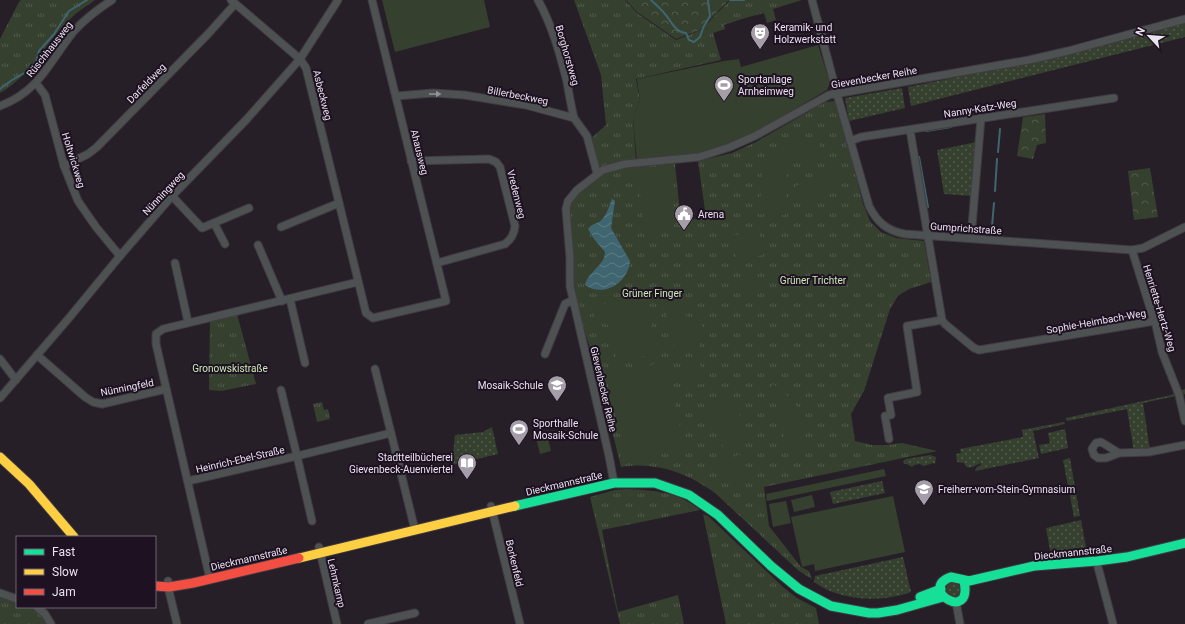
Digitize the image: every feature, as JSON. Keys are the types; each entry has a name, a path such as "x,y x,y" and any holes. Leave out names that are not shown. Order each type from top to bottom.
{"street":[{"name":"Rüschhausweg","path":"0,106 21,96 36,83 74,31 86,19 112,0"},
{"name":"Nünningweg","path":"0,398 172,196 246,120 300,59 338,0"},
{"name":"Ahausweg","path":"372,0 446,301 437,303"},
{"name":"Borghorstweg","path":"538,0 551,30 561,60 574,118"},
{"name":"Gumprichstraße","path":"812,0 836,94 869,206 879,222 886,228 895,232 927,235 1132,250 1143,248 1185,227"},
{"name":"Asbeckweg","path":"233,2 300,59 306,68 366,313 373,318 437,303"},
{"name":"Darfeldweg","path":"64,166 88,154 97,147 208,34 233,2"},
{"name":"Gievenbecker Reihe","path":"613,480 609,456 570,286 570,258 566,209 568,201 572,195 597,173 625,164 699,157 730,147 755,136 823,98 836,94 1068,52 1185,19"},
{"name":"Holtwickweg","path":"36,83 45,95 64,166 80,206 120,256"},
{"name":"Billerbeckweg","path":"396,96 433,93 464,95 526,104 574,118"},
{"name":"Nanny-Katz-Weg","path":"850,141 861,137 1114,98"},
{"path":"574,118 587,136 597,173"},
{"path":"971,238 981,118"},
{"path":"889,439 885,416 891,415 888,398 917,392 907,326 942,320 910,130"},
{"name":"Vredenweg","path":"412,160 489,159 496,162 500,167 515,226 511,239 504,244 436,263"},
{"path":"172,196 202,228 249,208"},
{"path":"281,227 339,203"},
{"path":"214,223 225,244"},
{"path":"258,245 282,301"},
{"name":"Henriette-Hertz-Weg","path":"1132,250 1155,321 1162,352 1179,395 1185,421"},
{"path":"176,263 188,322"},
{"path":"210,576 166,389 156,344 156,334 163,329 188,322 358,282"},
{"path":"290,299 305,363"},
{"path":"545,354 566,304 573,300"},
{"name":"Sophie-Heimbach-Weg","path":"942,320 944,324 974,348 979,350 1155,321"},
{"name":"Nünningfeld","path":"37,355 85,397 93,402 102,404 166,389"},
{"path":"0,359 16,380"},
{"path":"375,369 414,527"},
{"name":"Heinrich-Ebel-Straße","path":"281,390 312,521"},
{"name":"Heinrich-Ebel-Straße","path":"188,481 391,433"},
{"path":"1119,453 1150,452 1185,446"},
{"path":"0,457 26,481 73,536"},
{"path":"0,464 21,485 66,536"},
{"name":"Dieckmannstraße","path":"156,586 187,584 210,576 613,480 655,483 674,488 696,498 716,513 795,587 813,598 829,605 852,611 875,613 894,610 942,593 943,583 950,577 957,577 964,582 1034,566 1127,557 1185,543"},
{"name":"Borkenfeld","path":"492,509 520,624"},
{"name":"Dieckmannstraße","path":"956,602 962,599 966,591 981,584 1018,575 1053,570 1098,567 1135,561 1185,548"},
{"name":"Lehmkamp","path":"319,550 337,624"},
{"path":"1098,567 1113,624"},
{"name":"Dieckmannstraße","path":"156,580 169,584"},
{"path":"964,582 966,591"},
{"path":"169,584 177,624"},
{"path":"0,593 16,599"},
{"path":"942,593 948,602 956,602 960,624"},
{"path":"38,608 46,614 51,624"},
{"path":"368,624 414,613"}],"green space":[{"path":"21,0 95,0 70,19 20,78 0,93 0,39"},
{"path":"382,0 484,0 490,27 395,52"},
{"path":"574,0 625,0 637,13 676,40 701,30 730,0 802,0 773,9 776,20 767,23 764,13 724,25 725,29 713,33 721,60 636,79 640,100 633,118 636,162 595,171 589,140 606,125 601,75"},
{"path":"626,0 729,0 700,30 676,39 637,12"},
{"path":"1185,19 1185,37 911,106 908,87 1017,65"},
{"name":"Sportanlage Arnheimweg","path":"818,45 830,83 827,90 754,133 730,143 699,153 637,162 633,118 640,100 637,79 739,59 741,67"},
{"path":"902,88 905,108 849,121 845,98"},
{"path":"835,101 844,124 863,204 870,221 881,232 896,238 924,241 931,282 909,289 898,296 890,309 864,391 851,414 855,441 872,445 902,443 937,451 764,487 769,526 801,567 809,571 812,579 799,571 715,493 705,486 682,474 659,467 621,467 595,362 574,300 568,210 572,198 596,176 620,169 667,163 675,164 681,222 706,217 698,161 732,153 756,142 825,102"},
{"path":"1045,114 1046,143 1037,145 1033,159 1017,156 1023,117"},
{"path":"780,141 820,143 819,164 779,162"},
{"path":"977,142 973,196 944,194 937,150"},
{"path":"762,163 787,164 785,215 760,214"},
{"path":"667,167 674,229 645,233 637,170"},
{"path":"1150,168 1158,217 1134,220 1128,171"},
{"path":"834,170 842,189 803,204 796,186"},
{"path":"975,228 988,229 987,235 975,234"},
{"path":"759,232 763,255 736,259 733,235"},
{"path":"745,273 759,277 755,291 741,287"},
{"path":"644,295 658,353 617,362 609,326 595,318 594,313 584,316 582,309"},
{"path":"674,300 681,301 683,311 688,318 698,323 700,322 704,331 699,349 676,353 664,302"},
{"name":"Gronowskistraße","path":"237,314 256,384 221,391 209,390 210,320"},
{"path":"699,358 704,383 688,387 682,362"},
{"path":"665,362 685,449 626,462 606,375"},
{"path":"771,384 780,388 801,411 804,425 803,443 797,453 784,437"},
{"path":"1185,389 1185,394 1143,403 1150,450 1134,452 1127,409 1067,421 1066,418 1171,395"},
{"path":"730,393 750,440 725,451 704,404"},
{"path":"322,402 324,410 328,409 330,419 317,422 313,404"},
{"path":"1064,422 1065,424 1033,431 1039,458 975,471 981,463 967,467 964,463 957,462 956,454 961,453 960,449 1023,437 1022,430"},
{"path":"492,427 498,454 452,465 455,435 483,432"},
{"path":"1065,429 1068,448 1041,454 1039,445 1050,443 1048,433"},
{"path":"546,431 551,451 540,454 535,434"},
{"path":"739,454 752,475 731,487 719,466"},
{"path":"930,455 936,457 935,464 933,463 924,466 920,464 912,467 904,464 903,461 906,459"},
{"path":"1070,458 1080,516 1074,517 1063,460"},
{"path":"884,469 886,476 767,501 766,494"},
{"path":"882,481 885,493 833,504 830,492"},
{"path":"626,489 665,493 683,499 700,510 602,530 618,612 678,595 684,624 620,624 590,497 615,490"},
{"path":"812,495 815,507 794,512 791,500"},
{"path":"893,496 905,552 815,571 814,564 802,567 791,517"},
{"path":"786,501 791,523 773,527 769,504"},
{"path":"703,514 708,516 783,587 797,598 816,608 819,624 726,624"},
{"path":"1081,520 1087,553 1051,556 1046,528"},
{"path":"903,557 911,592 901,595 870,599 850,597 830,591 814,582 815,576"},
{"path":"952,581 959,584 962,591 954,598 950,597 945,591 947,585"},
{"path":"0,596 16,602 16,608 32,608 41,615 47,624 0,624"}],"water":[{"path":"612,199 615,201 611,228 630,261 625,276 620,282 607,289 592,289 585,285 589,276 602,261 605,252 588,229 604,217"}],"waterway":[{"path":"0,89 26,72 36,62 39,51 54,34 69,11 87,0"},
{"path":"651,0 663,12 676,29 686,33 689,40 694,42 700,37 710,16 708,0"},
{"path":"730,0 744,0"},
{"path":"926,131 951,127"},
{"path":"998,152 1000,129"},
{"path":"919,157 928,207"},
{"path":"995,191 997,159"},
{"path":"991,238 994,203"},
{"path":"929,232 966,235"}],"traffic: fast":[{"path":"515,506 614,483 655,483 689,495 718,515 771,566 799,589 831,606 869,613 878,613 897,610 943,597"},
{"path":"964,581 965,594 961,600 955,602 948,600 940,589 942,582 951,577 969,581 1034,566 1127,557 1185,543"},
{"path":"920,597 941,589"}],"traffic: slow":[{"path":"0,457 29,484 73,536"},
{"path":"299,558 515,506"}],"traffic: jam":[{"path":"156,586 169,587 193,583 299,558"}],"place":[{"name":"Keramik- und Holzwerkstatt","path":"760,50"},
{"name":"Sportanlage Arnheimweg","path":"724,102"},
{"name":"Arena","path":"684,231"},
{"name":"Mosaik-Schule","path":"557,402"},
{"name":"Sporthalle Mosaik-Schule","path":"519,446"},
{"name":"Stadtteilbücherei Gievenbeck-Auenviertel","path":"467,480"},
{"name":"Freiherr-vom-Stein-Gymnasium","path":"924,506"}],"park label":[{"name":"Grüner Trichter","path":"813,280"},
{"name":"Grüner Finger","path":"652,293"}]}
